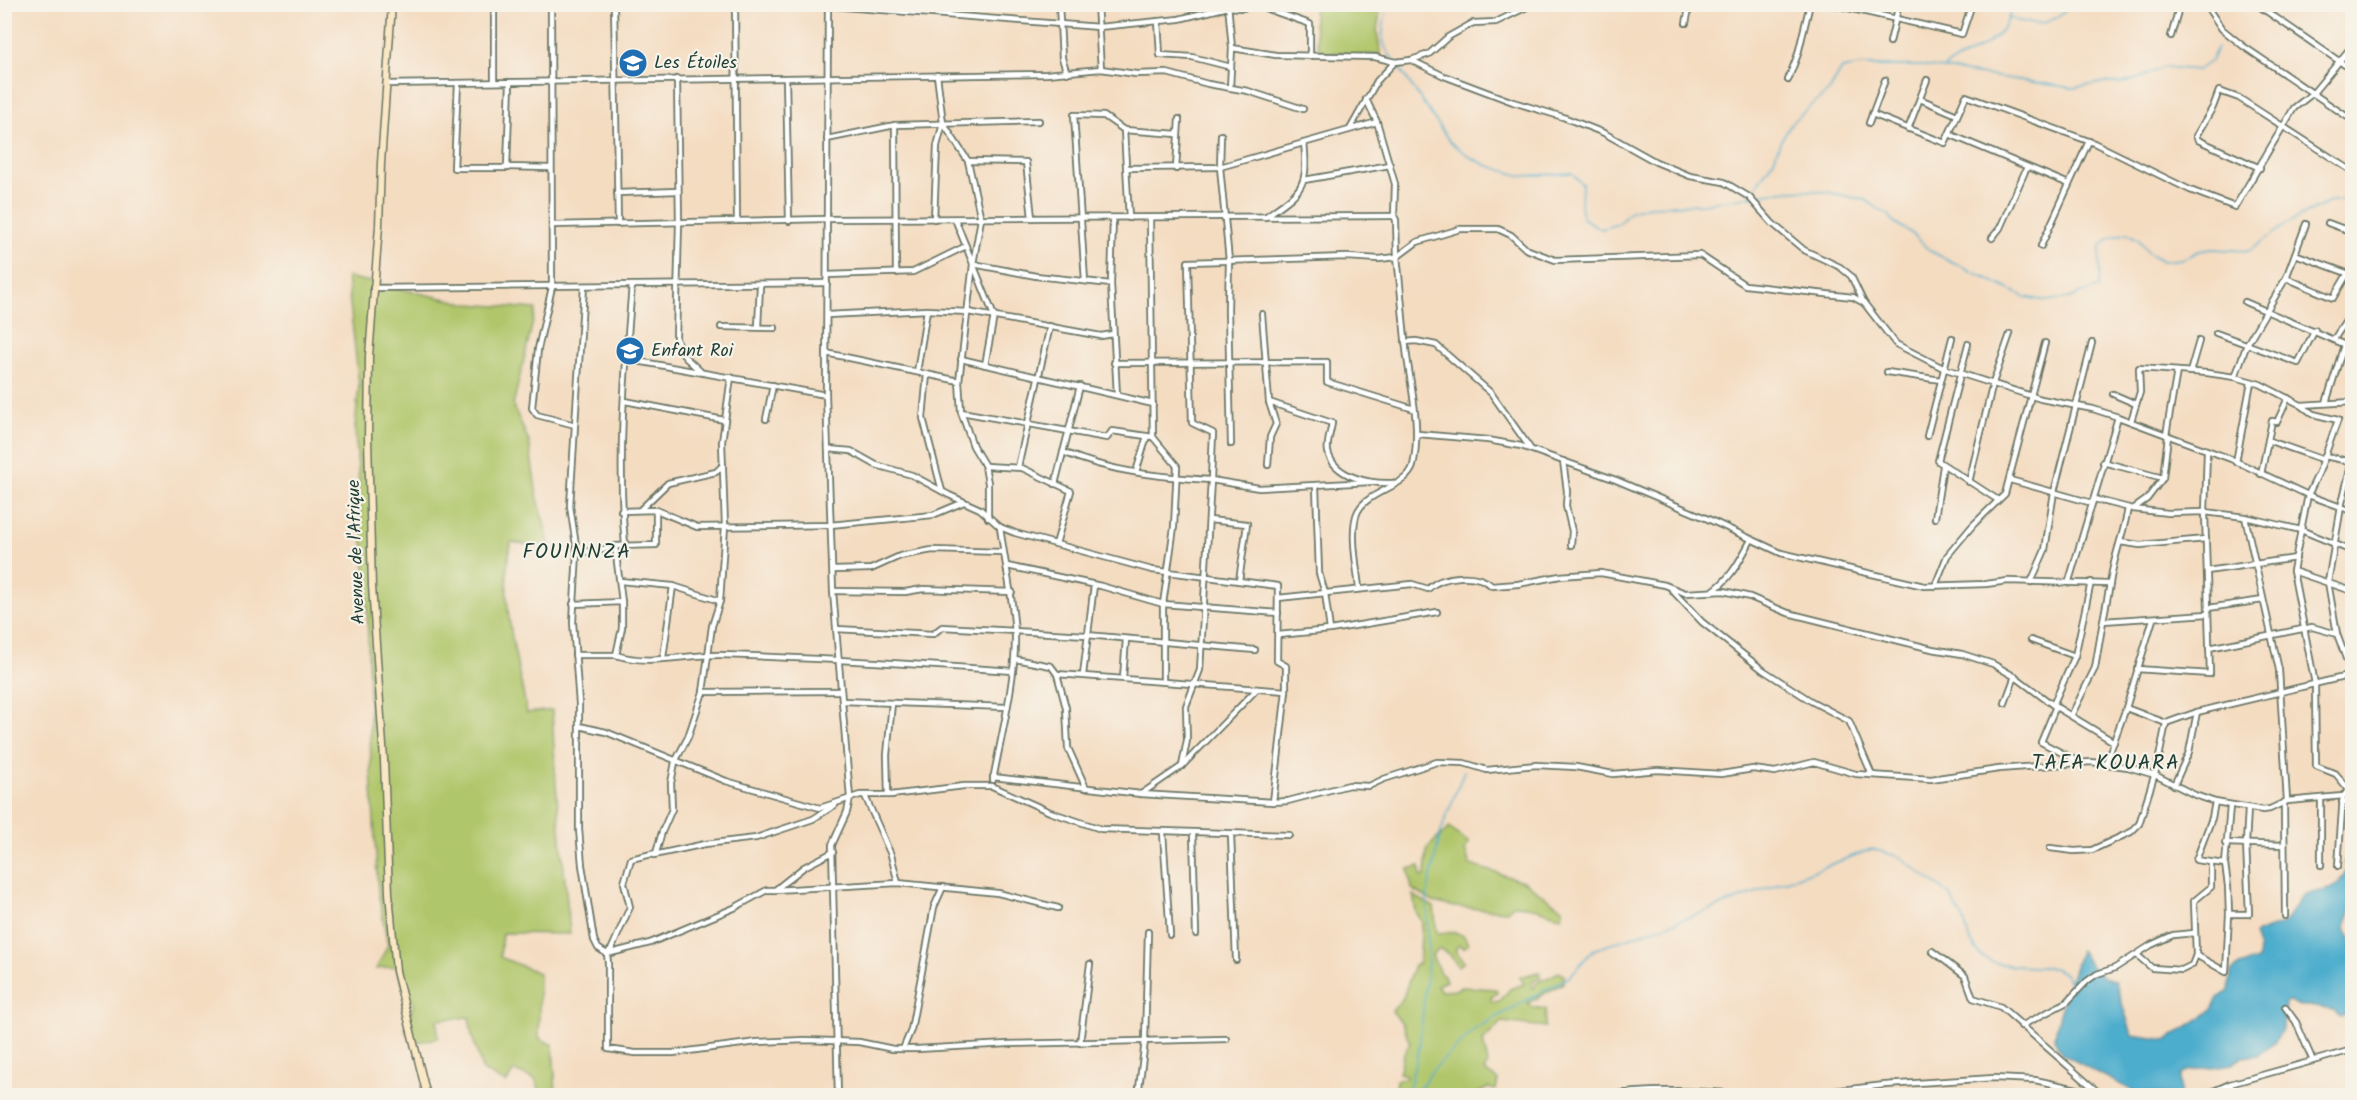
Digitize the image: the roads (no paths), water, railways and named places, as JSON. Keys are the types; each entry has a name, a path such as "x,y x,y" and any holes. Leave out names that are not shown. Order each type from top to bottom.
{"main road":[{"name":"Avenue de l'Afrique","path":"392,4 379,226 373,288 368,402 372,586 384,760 389,893 396,971 427,1095"}],"street":[{"path":"494,4 494,82"},
{"path":"551,4 552,287 538,349 532,408 537,415 575,425"},
{"path":"614,4 618,224"},
{"path":"735,4 737,221"},
{"path":"806,4 1099,27 1196,16 1228,6 1242,9 1256,5 1310,24 1310,56"},
{"path":"894,11 895,4"},
{"path":"1059,4 1062,58 1067,74"},
{"path":"1097,4 1101,69"},
{"path":"1232,48 1276,55 1375,57 1395,62 1411,60 1429,54 1448,37 1473,23 1496,22 1533,4"},
{"path":"1686,22 1690,4"},
{"path":"1788,80 1798,54 1810,4"},
{"path":"1831,4 1962,34 1972,4"},
{"path":"1890,42 1899,4"},
{"path":"2171,36 2180,4"},
{"path":"2205,4 2222,29 2243,46 2352,120"},
{"path":"2256,4 2352,70"},
{"path":"2341,4 2352,12"},
{"path":"828,5 826,395 833,591 850,798 848,812 832,845 835,885 838,1095"},
{"path":"1228,6 1232,48 1230,88"},
{"path":"1158,21 1160,55 1192,57 1231,67"},
{"path":"1872,114 1945,143 1966,96 2089,141 2190,190 2235,207 2294,108 2313,93 2352,46"},
{"path":"1411,60 1444,76 1604,133 1656,162 1690,176 1724,182 1749,197 1773,224 1804,250 1840,267 1851,276 1864,303 1896,344 1943,368 2032,395 2131,421 2352,511"},
{"path":"1350,129 1377,81 1395,62"},
{"path":"386,84 1067,74 1101,69 1136,74 1167,73 1302,109"},
{"path":"934,219 937,146 943,123 937,75"},
{"path":"786,78 789,221"},
{"path":"677,79 679,223 676,339 685,357 700,371"},
{"path":"1869,123 1885,80"},
{"path":"1908,129 1927,80"},
{"path":"508,168 506,165 510,82"},
{"path":"458,83 454,168 550,168"},
{"path":"2260,168 2198,140 2196,133 2213,106 2219,91 2239,98 2352,171"},
{"path":"1359,588 1354,524 1359,510 1384,489 1405,479 1412,468 1418,434 1405,342 1397,257 1394,216 1395,184 1377,122 1366,99"},
{"path":"1920,99 1957,115"},
{"path":"1085,281 1074,115 1104,116 1124,130 1178,134"},
{"path":"1176,169 1179,119"},
{"path":"827,139 895,125 1039,121"},
{"path":"1127,168 1220,167 1377,122"},
{"path":"943,123 968,161 981,219 973,264 959,381 961,412 973,446 985,466 988,483 988,518"},
{"path":"895,125 896,273"},
{"path":"1124,130 1130,218"},
{"path":"1949,134 2069,184"},
{"path":"1221,135 1220,167 1229,261 1231,444"},
{"path":"2041,246 2089,141"},
{"path":"1265,217 1296,191 1304,180 1306,173 1304,143"},
{"path":"968,161 1026,162 1032,218"},
{"path":"1304,180 1390,165"},
{"path":"1992,238 2000,228 2027,167"},
{"path":"617,193 678,191"},
{"path":"552,225 827,219 1394,216"},
{"path":"1113,218 1113,334 1117,395"},
{"path":"1136,472 1150,437 1153,404 1150,218"},
{"path":"955,219 994,316 985,365"},
{"path":"2328,223 2352,232"},
{"path":"2235,377 2247,344 2286,278 2306,224"},
{"path":"1182,766 1186,740 1186,706 1200,670 1213,433 1192,423 1188,262 1347,256 1379,259 1397,257 1417,242 1460,229 1498,229 1511,236 1526,249 1555,260 1700,255 1745,285 1853,297 1864,303"},
{"path":"827,275 913,272 966,246"},
{"path":"2286,278 2333,298 2350,274 2295,254"},
{"path":"973,264 1036,276 1112,284"},
{"path":"373,288 827,283"},
{"path":"625,545 621,511 621,476 632,285"},
{"path":"758,327 760,285"},
{"path":"584,286 570,506 576,552 573,604 579,726 579,830 594,940 598,948 607,954 650,943 734,908 767,890 898,883 998,893 1058,908"},
{"path":"2245,302 2315,330 2352,348"},
{"path":"826,315 927,310 968,312 1101,336 1113,334"},
{"path":"917,372 927,310"},
{"path":"2334,339 2352,312"},
{"path":"1262,314 1269,402 1276,424 1270,437 1268,465"},
{"path":"1018,467 1050,326"},
{"path":"721,327 775,328"},
{"path":"2216,333 2298,363 2315,330"},
{"path":"1969,482 1993,383 2010,333"},
{"path":"1927,436 1952,338"},
{"path":"1405,342 1416,341 1436,345 1468,372 1491,393 1532,450"},
{"path":"2190,372 2199,341"},
{"path":"1935,586 1947,556 2005,494 2045,343"},
{"path":"1968,344 1937,459 1943,466 1998,500"},
{"path":"2031,582 2045,550 2054,492 2078,406 2092,344"},
{"path":"2326,403 2344,345"},
{"path":"826,353 959,381"},
{"path":"626,359 826,395"},
{"path":"961,359 1153,404"},
{"path":"1114,363 1327,362 1327,382 1414,409"},
{"path":"993,777 1141,794 1274,802 1288,801 1349,785 1369,786 1384,778 1437,762 1464,763 1488,770 1536,765 1576,766 1613,774 1658,770 1721,774 1750,769 1775,772 1814,762 1847,773 1931,779 1999,769 2080,762 2128,767 2155,775 2215,802 2230,806 2270,809 2286,802 2343,796 2351,790 2336,774 2316,766 2315,684 2293,571 2308,495 2338,420 2313,414 2288,398 2235,377 2139,368 2140,392 2131,421"},
{"path":"2071,716 2095,668 2113,562 2131,509 2147,499 2163,478 2177,371"},
{"path":"1887,372 1941,380"},
{"path":"927,374 923,418 942,491"},
{"path":"648,856 656,853 672,809 671,783 675,762 688,737 703,692 711,626 720,601 725,526 724,420 731,377"},
{"path":"2236,462 2251,382"},
{"path":"766,419 773,385"},
{"path":"1055,484 1080,386"},
{"path":"2113,394 2136,404"},
{"path":"2261,474 2270,441 2272,421 2277,422 2288,398"},
{"path":"625,401 724,420"},
{"path":"1269,402 1332,423 1328,450 1335,465 1356,478 1371,482"},
{"path":"2301,405 2352,402"},
{"path":"961,412 1107,438 1112,430 1150,437 1177,466 1163,604 1163,681"},
{"path":"2069,582 2118,417"},
{"path":"1418,434 1488,440 1532,450 1708,519 1781,553 1924,586 2008,581 2110,584"},
{"path":"2126,708 2166,723 2197,712 2352,675 2337,634 2328,582 2341,507 2352,462 2324,458 2270,441"},
{"path":"828,449 851,451 876,465 912,475 980,509 1000,527 1152,570 1278,586 1276,661 1286,666 1286,691 1274,802"},
{"path":"1063,452 1100,466 1259,488 1371,482 1398,483"},
{"path":"2137,669 2210,674 2205,512 2207,452"},
{"path":"1563,461 1567,491 1566,506 1572,531 1570,545"},
{"path":"2103,462 2163,478"},
{"path":"641,509 663,486 677,480 716,472 723,465"},
{"path":"985,466 1018,467 1071,491 1056,544"},
{"path":"1935,518 1943,466"},
{"path":"2010,480 2131,509 2168,513 2205,512 2245,517 2301,530 2352,551"},
{"path":"1316,486 1319,573 1325,593 1330,630"},
{"path":"621,511 656,510 697,527 830,525 933,515 964,502"},
{"path":"576,552 597,551 625,545 656,545 656,510"},
{"path":"2245,517 2279,670 2286,802 2285,916"},
{"path":"1209,520 1247,524 1239,581"},
{"path":"992,786 1015,658 1012,592 1000,527"},
{"path":"2120,542 2140,544 2206,539"},
{"path":"1709,593 1722,585 1733,573 1751,540"},
{"path":"615,546 622,602 622,628 616,655"},
{"path":"833,570 871,569 900,556 932,550 1003,552"},
{"path":"2207,571 2296,558"},
{"path":"1007,566 1094,585 1163,604 1278,613"},
{"path":"2293,571 2352,591"},
{"path":"1278,598 1412,584 1428,589 1433,583 1462,575 1492,585 1518,584 1560,576 1601,573 1665,585 1685,593 1724,591 1750,597 1788,613 1932,649 1962,654 1993,664 2114,742"},
{"path":"620,581 673,586 720,601"},
{"path":"2080,762 2041,742 2075,656 2091,582"},
{"path":"1083,675 1094,585"},
{"path":"1665,585 1683,600 1702,622 1763,670 1782,680 1811,701 1849,721 1872,775"},
{"path":"663,658 673,586"},
{"path":"833,591 905,592 922,589 1012,592"},
{"path":"2103,621 2153,619 2263,600"},
{"path":"573,604 622,602"},
{"path":"1278,635 1330,630 1437,612"},
{"path":"2106,764 2153,619"},
{"path":"836,629 933,634 942,627 1087,635 1255,650"},
{"path":"2209,648 2312,627 2337,634"},
{"path":"1122,678 1126,639"},
{"path":"2031,640 2075,656"},
{"path":"575,655 616,655 637,660 709,655 838,658 1012,671"},
{"path":"1015,658 1051,666 1057,674 1066,708 1068,748 1086,788"},
{"path":"1057,674 1286,691"},
{"path":"2005,703 2014,676"},
{"path":"1141,794 1182,766 1257,689"},
{"path":"703,692 842,691"},
{"path":"842,701 1006,707"},
{"path":"888,795 892,703"},
{"path":"2174,785 2189,752 2197,712"},
{"path":"2050,848 2074,851 2092,850 2131,832 2142,820 2155,775 2166,723"},
{"path":"579,726 606,732 726,781 820,808 850,798 865,796 964,786 992,786 1050,812 1101,829 1289,836"},
{"path":"865,796 891,855 898,883"},
{"path":"2338,866 2343,796"},
{"path":"2321,798 2321,865"},
{"path":"2215,802 2212,818 2196,860 2225,864"},
{"path":"2342,802 2352,802"},
{"path":"838,803 813,819 767,835 705,844 631,859 624,883 630,907 612,948 607,954 609,969 608,1049 655,1053 758,1042 837,1041 903,1049 1226,1039"},
{"path":"2196,955 2226,972 2229,914 2225,843 2230,806"},
{"path":"2229,914 2248,914 2246,843 2248,808"},
{"path":"1163,833 1170,935"},
{"path":"1193,834 1196,934"},
{"path":"1231,835 1236,960"},
{"path":"2225,843 2284,845"},
{"path":"775,890 804,867 833,852"},
{"path":"2137,955 2152,968 2182,970 2192,965 2196,955 2194,901 2211,887 2211,863"},
{"path":"903,1049 911,1030 934,907 943,887"},
{"path":"1138,1095 1145,1041 1148,932"},
{"path":"2021,1026 2067,1002 2097,974 2115,968 2173,935 2194,933"},
{"path":"1932,951 1965,976 1973,998 2001,1007 2100,1094"},
{"path":"1080,1043 1090,964"},
{"path":"2285,1007 2296,1022 2313,1061"},
{"path":"2202,1095 2230,1084 2352,1050"},
{"path":"1789,1095 1893,1084 1994,1078 2036,1080 2109,1095"},
{"path":"2230,1084 2234,1095"},
{"path":"1604,1095 1623,1092 1688,1092 1783,1095"}],"water":[{"path":"2352,857 2352,907 2345,928 2352,942 2352,1008 2348,1014 2340,1016 2334,1010 2297,1006 2289,1001 2285,1002 2283,1028 2274,1043 2259,1055 2243,1057 2232,1064 2186,1071 2180,1076 2180,1095 2135,1092 2062,1054 2054,1039 2080,950 2098,974 2115,981 2132,1035 2167,1040 2211,1011 2218,998 2229,991 2231,972 2237,967 2258,960 2259,948 2254,935 2285,922 2298,902 2305,896 2335,887 2347,869 2344,861"}],"waterway":[{"path":"1388,4 1383,40 1393,59"},
{"path":"1944,67 1996,37 2009,17 2013,4"},
{"path":"2008,18 2027,23 2043,23 2057,17 2072,4"},
{"path":"1749,197 1774,159 1781,140 1793,121 1829,91 1842,69 1860,66 1924,66 2073,88 2106,82 2120,84 2165,67 2198,70 2211,61 2217,48"},
{"path":"1396,63 1450,142 1470,157 1486,165 1521,176 1572,173 1582,184 1583,218 1601,229 1618,224 1631,211 1649,206 1703,204 1745,197"},
{"path":"1750,197 1786,191 1822,191 1865,200 1888,214 1894,222 1914,235 1930,251 2025,297 2046,301 2069,298 2099,287 2100,247 2110,238 2127,233 2139,240 2149,253 2163,261 2182,259 2199,251 2212,249 2249,251 2291,221 2332,201 2344,200 2352,203"},
{"path":"1407,1096 1419,1049 1428,962 1427,895 1441,831 1464,771"},
{"path":"1414,1096 1432,1071 1475,1029 1569,977 1593,950 1696,915 1872,849 1900,857 1949,894 1964,920 1969,939 1981,956 1992,962 2013,966 2054,968 2065,974 2070,984"}],"place":[{"name":"Les Étoiles","path":"633,63"},
{"name":"Enfant Roi","path":"630,351"}],"district":[{"name":"FOUINNZA","path":"577,552"},
{"name":"TAFA KOUARA","path":"2106,763"}]}
